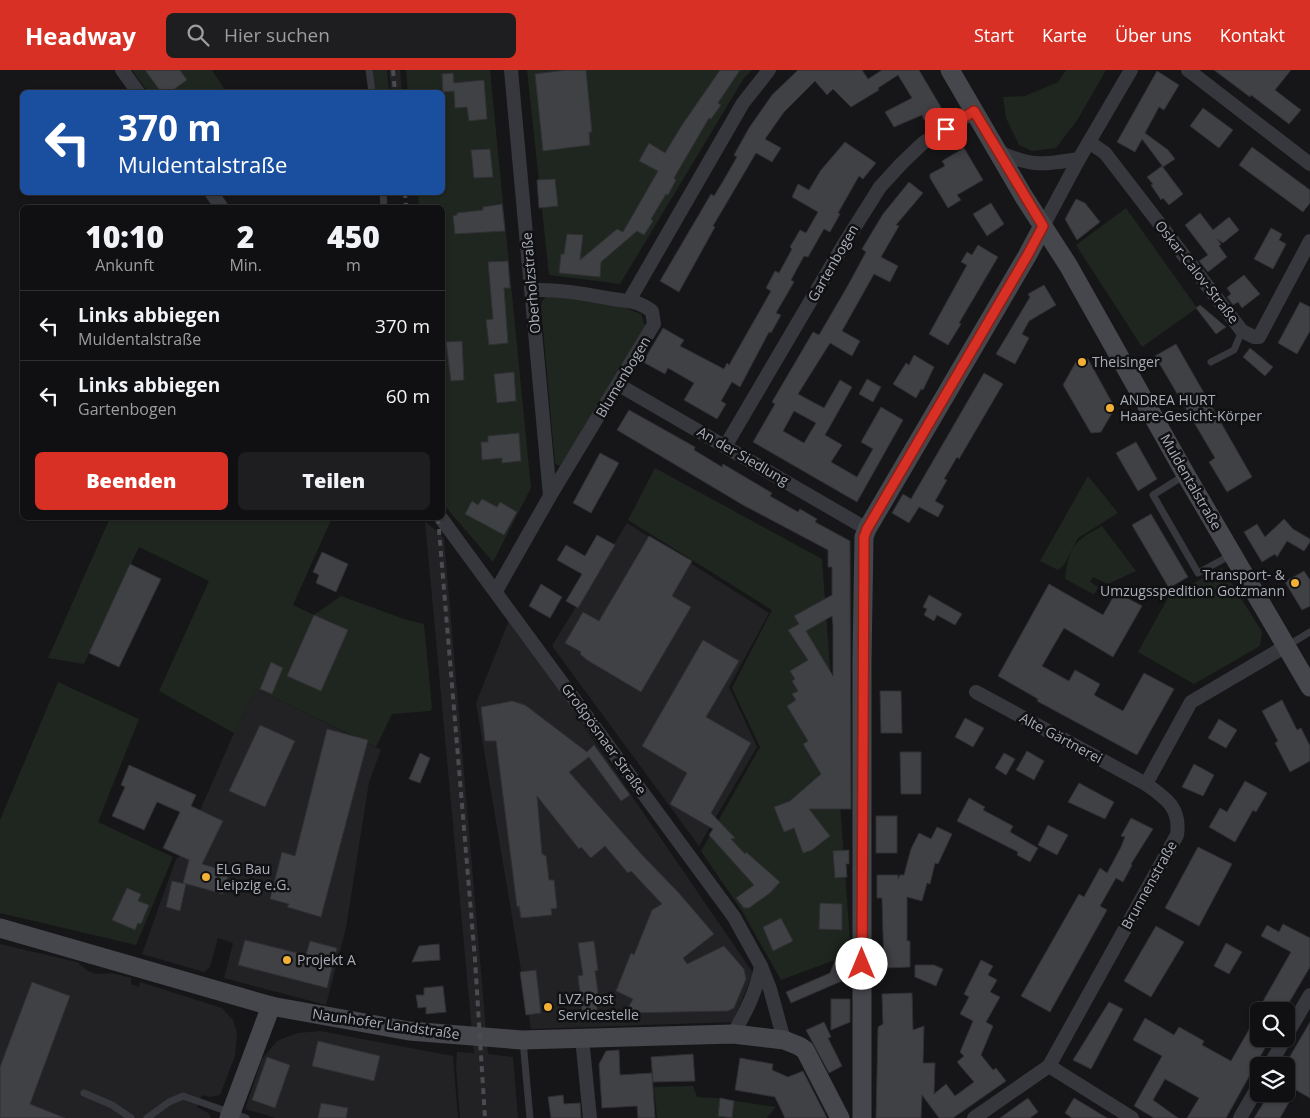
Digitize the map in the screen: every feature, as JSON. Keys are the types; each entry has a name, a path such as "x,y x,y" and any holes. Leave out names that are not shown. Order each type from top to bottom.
{"street":[{"path":"122,70 137,90"},
{"name":"Oberholzstraße","path":"511,70 550,496"},
{"path":"532,290 566,291 613,299 630,299 743,103 769,70"},
{"name":"Muldentalstraße","path":"950,70 1096,315 1186,475 1310,687"},
{"path":"862,1118 862,661 864,546 867,529 1027,256 1079,159 1131,70"},
{"path":"1188,70 1310,164"},
{"name":"Gartenbogen","path":"726,445 853,228 880,187 900,164 923,143 974,111"},
{"name":"Oskar-Calov-Straße","path":"1089,142 1105,152 1242,331 1254,338 1259,336 1310,241"},
{"path":"997,151 1018,161 1034,164 1079,159"},
{"name":"Blumenbogen","path":"496,591 550,496 619,385 654,324 652,311 630,299"},
{"name":"An der Siedlung","path":"619,385 726,445 867,529"},
{"name":"Großpösnaer Straße","path":"443,520 734,917 761,966 770,989 784,1040"},
{"path":"1146,784 1191,702 1286,646"},
{"name":"Alte Gärtnerei","path":"976,692 1146,784"},
{"name":"Brunnenstraße","path":"1049,1066 1177,835 1179,824 1171,804 1146,784"},
{"name":"Naunhofer Landstraße","path":"0,928 271,1006 408,1031 522,1040 734,1034 784,1040"},
{"path":"734,1034 748,1008 757,985 761,966"},
{"path":"1295,1022 1310,995"},
{"path":"235,1116 271,1006"},
{"path":"582,1038 590,1118"},
{"path":"784,1040 805,1050 840,1118"},
{"path":"974,1118 1049,1066 1132,1118"},
{"path":"1240,1118 1250,1100"}],"lane":[{"path":"369,70 372,90"},
{"path":"1211,362 1234,350 1242,331"},
{"path":"1186,475 1153,495 1198,573 1233,554"},
{"path":"1286,646 1310,632"},
{"path":"522,1040 530,1118"},
{"path":"84,1094 112,1105 131,1118"},
{"path":"148,1118 169,1102 183,1096 235,1116"}],"shaded area":[{"path":"132,70 212,70 225,90 147,90"},
{"path":"372,70 387,70 389,90 374,90"},
{"path":"389,70 400,70 402,90 391,90"},
{"path":"406,70 490,70 531,488 493,562 445,506 445,205 419,205 418,195 445,195 445,90 408,90"},
{"path":"527,70 752,70 744,78 620,284 549,275"},
{"path":"1066,70 1106,70 1078,119 1056,148 1032,151 1019,145 1006,118 1003,97 1025,96 1058,82"},
{"path":"1126,208 1197,308 1142,347 1076,245"},
{"path":"546,297 582,298 618,306 641,314 645,326 560,466 555,464 541,306 542,301"},
{"path":"655,468 822,559 851,954 781,980 742,911 701,851 760,747 732,688 772,610 628,520"},
{"path":"1088,476 1118,513 1078,538 1064,565 1058,570 1040,561"},
{"path":"109,520 331,520 293,605 314,615 341,596 404,619 424,624 432,708 430,711 392,714 376,747 256,689 234,733 159,691 209,581 139,547 84,664 48,658"},
{"path":"425,521 444,538 488,1054 513,1057 518,1118 460,1118 456,1066 457,1052 474,1053"},
{"path":"627,523 769,613 729,687 757,747 699,846 552,646"},
{"path":"1102,526 1136,571 1108,584 1093,577 1090,582 1098,587 1093,594 1065,579 1071,551 1075,545 1079,540"},
{"path":"1222,568 1262,632 1260,646 1194,684 1138,652 1169,596"},
{"path":"510,618 753,973 733,1022 531,1029 476,703"},
{"path":"58,682 139,719 98,822 173,857 136,945 0,913 0,820"},
{"path":"256,689 381,750 369,782 346,928 326,1005 224,978 233,943 218,938 210,967 204,972 142,954 176,859 180,856 234,733"},
{"path":"0,944 77,962 88,971 96,974 112,973 131,978 131,984 139,987 140,982 222,1008 233,1020 237,1033 235,1056 220,1095 209,1097 202,1095 197,1107 208,1113 211,1118 0,1118"},
{"path":"320,1031 453,1056 458,1118 276,1118 245,1109 262,1059 277,1041 297,1033"},
{"path":"693,1086 697,1097 776,1107 767,1118 657,1118 654,1087"}],"building":[{"path":"145,70 180,70 187,80 173,90 160,90"},
{"path":"566,70 586,70 592,132 589,132 590,145 543,151 535,74"},
{"path":"720,70 740,70 718,103 721,105 711,119 709,118 674,178 676,180 651,219 653,221 644,235 637,231 601,262 600,277 559,273 561,254 564,254 567,234 583,235 580,260 617,229 623,232 658,171 639,161 649,143 665,153"},
{"path":"798,70 862,70 868,79 882,70 919,70 942,109 924,120 922,115 894,127 885,112 912,98 898,75 878,88 879,90 851,107 833,89 827,95 815,81 784,112 765,139 781,148 772,162 756,153 713,226 715,227 679,292 660,281 711,194 714,196 722,183 737,157 734,155 749,128 772,95"},
{"path":"1214,70 1291,70 1275,90 1301,110 1289,124"},
{"path":"1157,71 1179,85 1164,110 1159,107 1145,133 1168,150 1175,159 1163,167 1142,139 1135,152 1117,142"},
{"path":"453,73 454,83 484,80 487,119 469,121 467,107 455,108 454,91 445,92 443,90 442,74"},
{"path":"1203,108 1233,130 1219,148 1190,126"},
{"path":"845,142 876,163 863,179 859,176 838,213 840,214 830,232 824,229 808,257 804,256 791,280 794,282 776,313 781,315 771,333 769,332 740,387 732,382 721,401 726,404 717,419 684,400 694,383 668,368 665,374 643,362 663,328 684,340 680,346 724,369 727,363 729,365 771,291 766,288 775,271 779,273 792,249 790,247 800,230 806,233 818,212 792,197 798,184 809,190 821,170"},
{"path":"1252,147 1310,190 1310,203 1303,212 1239,165"},
{"path":"964,148 983,180 957,195 961,200 948,208 930,178 930,174 945,166 942,161"},
{"path":"490,149 493,177 474,178 471,150"},
{"path":"1162,166 1183,194 1169,205 1163,198 1161,200 1147,177"},
{"path":"555,179 558,206 539,208 537,180"},
{"path":"909,182 923,193 896,225 899,226 881,257 898,266 890,282 874,274 842,331 860,341 852,356 830,343 798,394 824,408 840,380 852,387 825,435 842,445 831,462 857,477 873,449 861,442 881,407 903,420 857,502 753,442 775,404 772,402 813,332 819,335 847,287 866,252 862,249 883,214","holes":["794,411 816,423 804,443 783,431"]},
{"path":"1076,199 1085,203 1100,222 1077,240 1065,219"},
{"path":"991,203 1004,224 987,236 973,214"},
{"path":"502,204 505,231 455,234 453,216 457,215 457,213 483,210 483,207"},
{"path":"1200,213 1213,230 1229,217 1239,230 1223,243 1217,239 1221,244 1219,246 1227,257 1208,272 1199,261 1208,255 1185,225"},
{"path":"1271,228 1282,234 1279,240 1286,244 1273,269 1254,259"},
{"path":"978,245 998,257 948,345 929,334 967,265 961,262 967,252 972,255"},
{"path":"508,261 510,288 504,288 508,343 489,345 486,320 493,319 488,262"},
{"path":"1244,275 1260,294 1242,308 1238,302 1233,305 1227,297 1231,294 1227,288"},
{"path":"1044,285 1056,305 1029,321 1022,334 1029,338 1015,364 996,354 1030,297 1028,294"},
{"path":"1300,302 1310,307 1310,331 1297,354 1278,343"},
{"path":"1200,305 1226,327 1216,334 1196,308"},
{"path":"462,341 464,380 451,381 446,342"},
{"path":"1176,344 1252,477 1227,492 1209,462 1215,458 1155,356"},
{"path":"1250,348 1273,367 1265,376 1243,357"},
{"path":"914,355 934,367 923,390 921,389 916,398 893,384 906,363 909,365"},
{"path":"1088,359 1115,408 1101,432 1091,433 1063,385 1077,360"},
{"path":"514,372 516,401 497,403 494,374"},
{"path":"984,373 1003,384 959,459 957,457 944,479 947,480 935,501 944,506 938,517 919,507 909,523 892,513 903,494 911,499"},
{"path":"867,379 881,387 873,402 859,394"},
{"path":"629,410 695,447 694,450 722,467 723,464 772,493 770,496 798,512 800,509 817,519 815,522 850,541 851,809 809,809 830,836 812,850 803,853 794,828 784,832 774,807 790,801 821,774 803,744 808,741 787,706 796,700 792,694 798,691 792,681 795,679 790,671 808,660 788,630 799,624 794,616 832,595 832,567 828,567 828,550 743,505 617,430","holes":["832,616 833,676 806,631"]},
{"path":"519,433 521,461 502,463 502,458 482,460 481,442 488,442 488,436"},
{"path":"1136,442 1157,479 1138,491 1116,453"},
{"path":"600,453 619,463 591,513 573,503"},
{"path":"482,499 497,507 500,502 517,512 504,535 465,514 472,501 478,505"},
{"path":"1151,514 1188,577 1169,588 1132,525"},
{"path":"1284,519 1293,529 1310,539 1310,542 1304,551 1287,541 1277,557 1275,554 1262,562 1244,532 1257,524 1265,537"},
{"path":"597,535 615,545 578,608 566,601 582,574 557,560 566,545 585,556"},
{"path":"649,536 692,561 672,596 691,607 641,692 587,660 580,654 581,652 565,643 583,612 599,621"},
{"path":"322,552 348,564 336,592 316,583 319,575 313,572"},
{"path":"130,564 161,579 119,667 89,653"},
{"path":"1304,571 1310,580 1310,606 1302,610 1285,582"},
{"path":"541,584 562,597 550,618 529,606"},
{"path":"1049,584 1103,615 1116,592 1142,606 1113,657 1064,628 1042,666 1069,681 1075,670 1100,684 1094,695 1123,711 1144,673 1174,689 1137,755 1037,701 1038,699 998,676"},
{"path":"929,595 962,614 955,625 937,615 934,621 924,615 927,609 923,607"},
{"path":"314,615 348,630 321,691 287,676"},
{"path":"703,640 739,661 706,717 751,743 711,813 735,838 731,839 745,854 746,852 780,882 770,893 749,908 744,908 736,898 754,885 709,835 713,829 670,804 687,773 642,746"},
{"path":"271,662 283,668 272,694 260,689"},
{"path":"880,691 901,691 902,733 881,733"},
{"path":"1282,700 1297,730 1301,728 1310,746 1310,761 1290,772 1275,743 1278,741 1262,711"},
{"path":"512,701 525,705 587,752 594,745 630,795 621,801 589,757 569,772 714,934 683,958 687,964 724,946 744,969 746,979 734,1008 728,1011 625,1013 633,999 616,991 631,953 634,955 652,910 662,904 631,871 628,873 605,846 591,858 581,847 579,849 537,796 542,854 546,856 549,880 554,880 557,908 551,909 552,915 521,918 519,906 517,907 496,741 485,741 481,707"},
{"path":"965,718 984,728 973,747 955,737"},
{"path":"1219,719 1237,730 1226,748 1208,738"},
{"path":"260,725 295,741 265,807 229,791"},
{"path":"327,729 368,740 321,917 287,907 289,904 270,899 282,852 295,856"},
{"path":"1027,751 1044,761 1034,780 1016,770"},
{"path":"900,752 921,752 921,794 901,794"},
{"path":"420,753 430,758 420,783 409,779"},
{"path":"1004,753 1015,759 1006,775 995,768"},
{"path":"1194,764 1214,775 1203,796 1182,787"},
{"path":"129,765 196,795 191,806 223,821 202,864 229,872 223,894 183,883 189,860 163,848 180,812 157,802 144,830 112,816 125,787 121,785"},
{"path":"1245,781 1267,793 1256,812 1253,810 1235,842 1209,827 1220,808 1227,812"},
{"path":"1079,783 1114,802 1105,819 1068,802"},
{"path":"969,798 985,807 983,810 1013,826 1010,832 1038,848 1030,862 1017,855 1018,852 957,821"},
{"path":"876,816 897,816 897,853 876,853"},
{"path":"1131,818 1153,829 1131,864 1123,882 1116,878 1100,906 1107,910 1050,1012 1021,996 1079,894 1084,897 1100,868 1107,873 1121,847 1125,837 1121,836"},
{"path":"1048,825 1068,835 1057,855 1038,845"},
{"path":"937,827 952,834 938,864 935,863 930,884 927,883 922,901 907,897 907,941 910,941 910,967 884,968 882,898 877,898 877,875 898,875 898,879 900,875 904,875 911,849 919,833 931,839"},
{"path":"1198,847 1232,864 1199,926 1165,908"},
{"path":"849,850 849,864 846,864 847,877 835,878 833,851"},
{"path":"172,881 186,884 180,911 166,907"},
{"path":"127,888 141,894 138,901 149,905 141,924 138,923 135,930 112,920"},
{"path":"820,903 842,904 842,930 819,929"},
{"path":"781,918 793,941 773,951 763,927"},
{"path":"1283,924 1310,938 1310,967 1289,1002 1263,1002 1291,952 1261,936 1267,925 1279,932"},
{"path":"1156,926 1184,942 1151,997 1124,981"},
{"name":"Projekt A","path":"245,940 306,955 310,941 337,948 327,988 238,965"},
{"path":"594,941 598,970 595,971 599,1000 596,1000 598,1016 583,1018 578,976 583,975 578,943"},
{"path":"1226,943 1242,952 1229,974 1214,966"},
{"path":"439,944 440,960 412,962 419,946"},
{"path":"836,958 851,958 851,977 791,1003 786,992 830,973"},
{"path":"981,960 993,966 988,975 997,980 990,992 1000,997 986,1022 993,1026 981,1055 993,1070 996,1068 1006,1081 953,1118 939,1118 922,1095 921,1118 876,1118 878,1027 883,1024 882,994 912,993 913,1030 924,1026 923,1063 935,1063 934,1094 946,1084 955,1096 974,1082 957,1062 964,1056 960,1052 973,1021 960,1014 969,997 964,994"},
{"path":"915,965 934,965 943,969 936,986 915,977"},
{"path":"536,970 541,1013 526,1015 520,972"},
{"path":"32,982 70,996 30,1104 65,1118 0,1118 0,1067"},
{"path":"443,986 446,1012 426,1014 426,1007 418,1008 416,995 424,995 424,988"},
{"path":"831,999 850,999 850,1022 831,1030"},
{"path":"1109,1002 1123,1009 1091,1069 1073,1060"},
{"path":"1145,1018 1174,1035 1179,1027 1204,1041 1202,1045 1231,1061 1250,1028 1250,1047 1266,1047 1260,1057 1250,1057 1250,1075 1226,1118 1187,1118 1199,1098 1165,1079 1153,1100 1178,1118 1154,1118 1134,1106 1162,1056 1133,1040"},
{"path":"824,1022 831,1037 828,1038 842,1066 829,1073 806,1030"},
{"path":"1310,1022 1310,1098 1296,1090 1295,1092 1295,1057 1290,1057"},
{"path":"318,1041 380,1056 374,1081 312,1066"},
{"path":"619,1050 620,1075 652,1073 655,1118 638,1118 637,1106 602,1108 599,1064 606,1051"},
{"path":"693,1054 695,1081 653,1082 651,1057"},
{"path":"267,1057 290,1065 275,1108 252,1100"},
{"path":"740,1058 773,1064 772,1070 788,1077 803,1071 827,1118 785,1118 775,1097 735,1090"},
{"path":"563,1095 564,1104 580,1103 581,1118 551,1118 548,1097"},
{"path":"720,1098 734,1101 732,1118 718,1116"},
{"path":"1028,1098 1038,1112 1030,1118 1000,1118"},
{"path":"1074,1098 1107,1118 1072,1118 1065,1113"},
{"path":"1264,1102 1289,1102 1280,1118 1254,1118"},
{"path":"321,1103 348,1108 346,1118 318,1118"}],"railway":[{"path":"393,70 395,90"},
{"path":"405,195 406,205"},
{"path":"438,520 475,960 485,1118"}],"place":[{"name":"Theisinger","path":"1082,362"},
{"name":"ANDREA HURT Haare-Gesicht-Körper","path":"1110,408"},
{"name":"Transport- & Umzugsspedition Gotzmann","path":"1295,583"},
{"name":"ELG Bau Leipzig e.G.","path":"206,877"},
{"name":"Projekt A","path":"287,960"},
{"name":"LVZ Post Servicestelle","path":"548,1007"}],"route":[{"path":"862,964 864,537 1043,226 974,111 946,129"}]}
